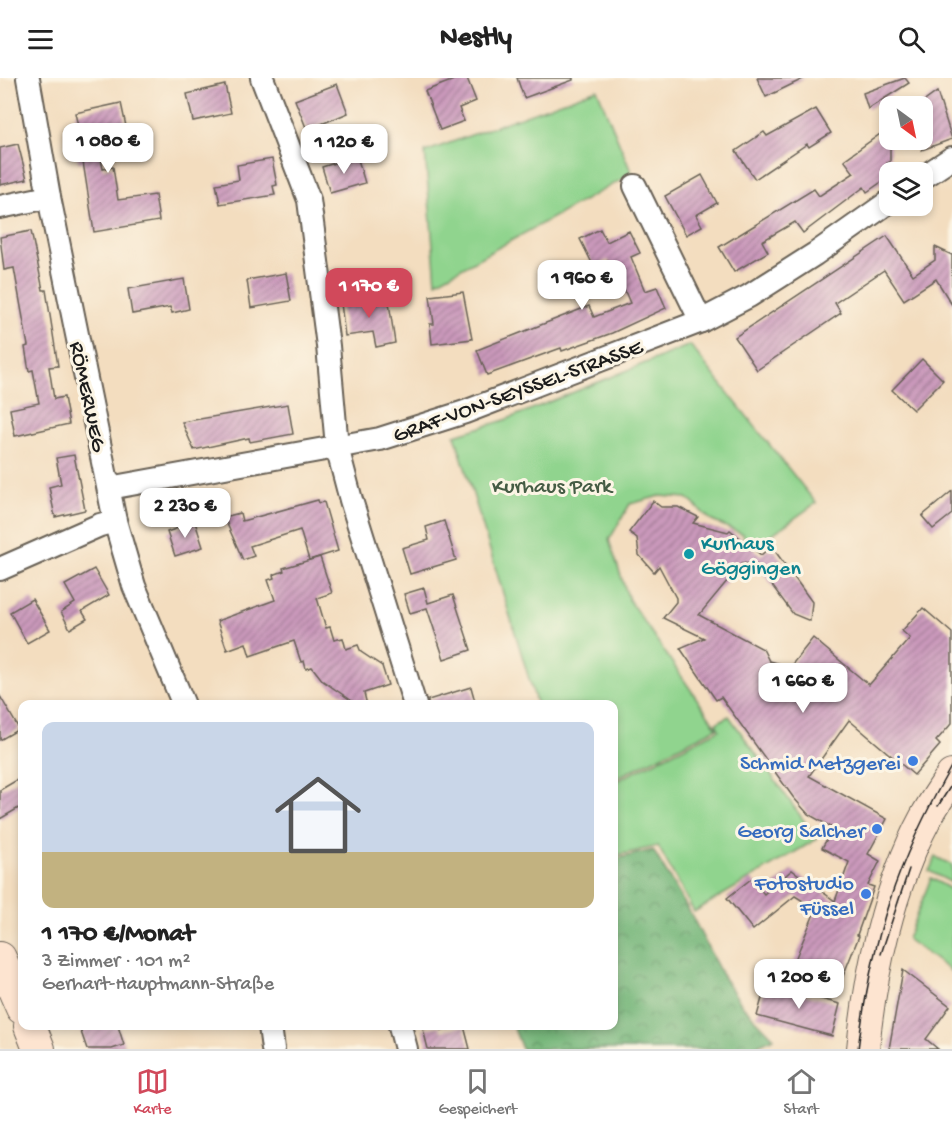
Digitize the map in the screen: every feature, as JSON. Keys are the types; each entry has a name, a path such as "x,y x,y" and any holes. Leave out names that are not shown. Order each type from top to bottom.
{"street":[{"name":"RÖMERWEG","path":"28,78 49,197 115,521 134,586 182,700"},
{"path":"262,78 309,200 328,346 337,447 351,500 413,700"},
{"path":"933,171 952,158"},
{"path":"635,186 701,321"},
{"path":"0,207 49,197"},
{"name":"GRAF-VON-SEYSSEL-STRASSE","path":"109,488 380,439 465,412 701,321 796,266 879,209"},
{"path":"0,568 100,525 115,521"},
{"path":"863,1049 868,999 878,950 902,875 925,818 952,776"},
{"path":"0,958 18,999"},
{"path":"32,1030 39,1049"},
{"path":"271,1030 273,1049"},
{"path":"401,1030 406,1049"}],"green space":[{"path":"597,89 632,174 436,282 425,152"},
{"name":"Kurhaus Park","path":"690,345 816,503 747,552 743,534 712,521 687,498 660,496 630,504 609,540 629,600 717,728 618,777 618,700 535,700 455,435 505,420"},
{"path":"729,716 817,839 694,912 658,846 618,855 618,780 719,730 716,723"},
{"path":"653,850 691,914 722,975 742,1005 774,1038 749,1049 522,1049 515,1030 618,1030 618,858"},
{"path":"936,857 952,865 952,883 929,871"},
{"path":"931,878 952,890 952,972 907,939"}],"building":[{"path":"459,78 467,78 476,101 459,108 464,121 440,130 425,91"},
{"path":"517,78 573,78 573,80 524,98"},
{"path":"757,78 805,78 766,97"},
{"path":"905,78 909,83 888,96 879,96 879,102 868,109 863,93"},
{"path":"337,84 348,113 307,130 295,100"},
{"path":"225,85 231,113 193,121 187,94"},
{"path":"937,92 952,139 933,146 933,96"},
{"path":"121,103 127,131 97,138 103,169 113,167 118,200 155,195 159,221 94,232 83,162 78,162 75,146 82,144 75,113"},
{"path":"816,109 831,133 809,147 807,144 755,179 736,151 764,132 767,136"},
{"path":"879,135 879,150 890,150 890,162 879,162 879,184 867,192 864,187 803,233 795,222 762,241 768,252 734,272 719,247 814,189 819,196 854,173 844,160"},
{"path":"18,144 27,179 0,185 0,148"},
{"path":"357,156 365,183 330,193 322,167"},
{"path":"272,159 277,185 273,186 275,195 220,204 216,184 239,180 237,165"},
{"path":"702,175 717,203 696,215 702,226 686,235 665,196"},
{"path":"600,229 607,242 629,231 640,253 631,257 645,291 657,287 666,308 612,333 562,351 561,348 487,375 477,350 589,306 594,317 630,303 614,266 612,267 608,260 594,267 580,239"},
{"path":"31,231 43,290 46,290 58,366 49,367 54,399 64,397 69,424 15,436 10,409 39,403 33,370 29,371 25,347 28,346 14,268 4,270 0,237"},
{"path":"887,236 913,275 935,260 935,247 952,255 952,305 936,279 904,300 884,270 835,303 841,313 757,370 735,337"},
{"path":"286,273 291,301 251,308 247,280"},
{"path":"184,279 189,309 172,313 170,307 132,314 128,289"},
{"path":"463,292 472,339 432,344 430,324 434,324 430,296"},
{"path":"388,296 395,343 376,347 373,332 345,336 341,303"},
{"path":"922,359 943,380 913,410 892,390"},
{"path":"288,404 293,434 250,442 249,438 194,450 182,422"},
{"path":"74,455 85,510 55,517 49,487 61,484 56,458"},
{"path":"952,491 952,514 933,529 922,516"},
{"path":"318,500 319,503 324,502 338,551 309,560 300,530 250,546 254,556 243,560 224,517 240,513 242,521"},
{"path":"653,501 661,507 678,507 698,517 693,523 728,532 730,530 761,555 768,549 775,551 812,602 810,621 793,614 757,565 742,563 699,615 763,649 769,661 790,667 813,638 869,685 910,638 902,631 923,608 952,633 952,723 936,741 940,745 914,775 849,720 809,776 887,819 868,854 880,861 868,885 874,887 857,935 859,936 841,981 794,962 816,909 795,896 753,930 727,898 751,879 764,894 792,870 835,901 849,862 822,848 833,828 808,814 793,797 721,697 716,700 680,648 704,638 663,618 676,602 676,598 659,566 654,572 639,555 637,538 629,532"},
{"path":"444,521 456,560 410,574 402,548 429,540 426,527"},
{"path":"195,522 203,547 175,556 167,532"},
{"path":"320,557 332,593 317,598 326,628 330,627 334,640 343,638 346,649 358,645 361,652 382,666 388,685 364,693 366,700 351,700 323,681 312,667 306,669 304,661 301,662 294,641 250,656 246,643 227,650 217,621 275,600 268,580 274,578 273,575 284,571 283,568"},
{"path":"94,569 109,595 82,611 87,619 70,629 61,612 75,603 65,585"},
{"path":"424,588 428,603 453,595 471,650 444,659 427,608 410,613 404,594"},
{"path":"32,599 50,630 27,643 10,612"},
{"path":"471,687 475,700 428,700"},
{"path":"0,696 18,730 0,740"},
{"path":"18,779 18,808 0,819 0,790"},
{"path":"903,970 950,1006 926,1039 938,1049 889,1049"},
{"path":"766,984 840,1004 832,1036 757,1016"},
{"path":"80,1030 119,1030 124,1045 112,1049 87,1049"},
{"path":"423,1030 465,1030 470,1049 428,1049"}],"tram line":[{"path":"858,1049 871,971 889,902 916,835 952,765"},
{"path":"938,806 952,784"},
{"path":"881,954 909,869"}],"place":[{"name":"Kurhaus Göggingen","path":"689,554"},
{"name":"Schmid Metzgerei","path":"913,761"},
{"name":"Georg Salcher","path":"877,829"},
{"name":"Fotostudio Füssel","path":"866,894"}]}
